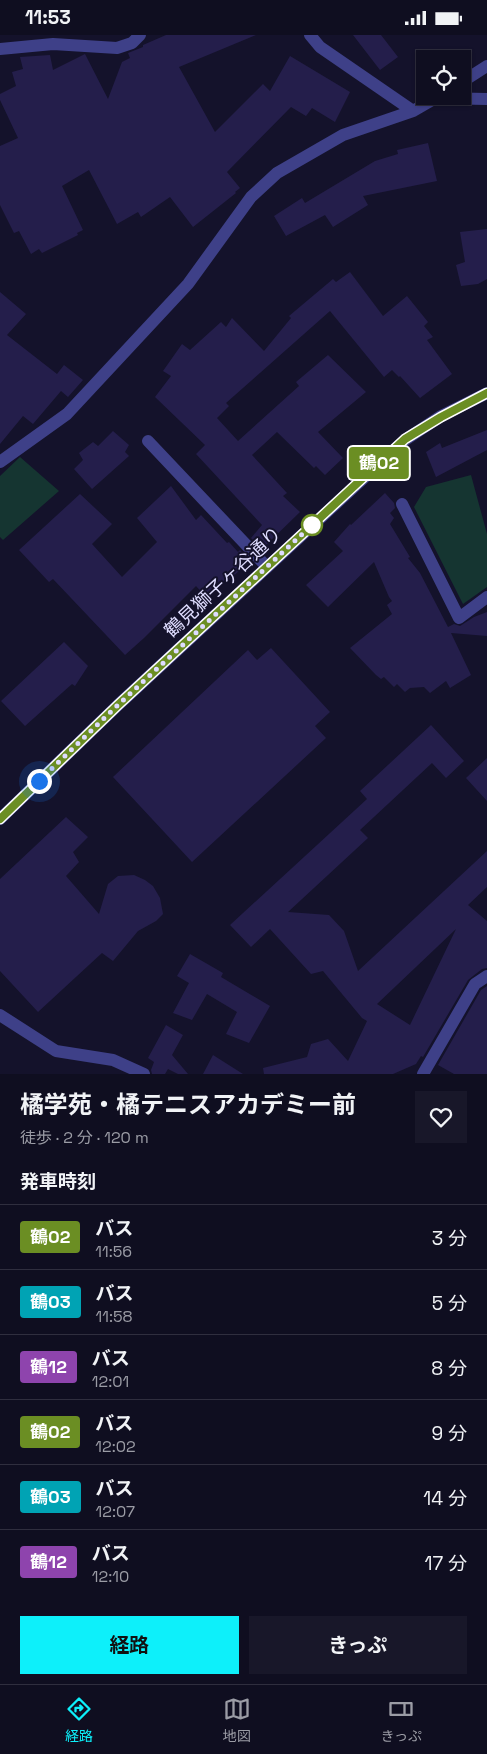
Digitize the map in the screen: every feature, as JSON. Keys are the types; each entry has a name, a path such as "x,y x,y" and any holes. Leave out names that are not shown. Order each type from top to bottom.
{"street":[{"path":"0,49 53,44 117,48 132,43 140,35"},
{"path":"310,35 320,47 413,111"},
{"path":"471,76 487,66"},
{"path":"471,98 487,99"},
{"path":"0,462 67,414 188,284 252,197 277,173 343,135 413,111 423,105"},
{"name":"鶴見獅子ヶ谷通り","path":"0,819 118,705 405,439 441,417 487,393"},
{"path":"148,441 266,567"},
{"path":"402,505 459,617 487,597"},
{"path":"423,1074 475,985 487,976"},
{"path":"0,1015 56,1051 113,1060 144,1074"}],"green space":[{"path":"20,457 59,491 3,540 0,537 0,476"},
{"path":"471,475 487,534 487,587 463,604 414,507 426,487"}],"building":[{"path":"166,35 256,35 179,67 215,132 263,84 270,91 290,56 350,92 335,122 312,108 306,116 291,107 227,172 240,188 236,193 193,227 170,197 141,217 138,212 117,224 89,170 62,186 83,230 77,233 78,235 42,253 39,249 31,254 19,231 14,233 0,205 0,146 18,138 0,100 0,94 16,86 12,72 23,69 20,57 50,55 53,70 85,54 108,99 122,62 130,58 128,53"},
{"path":"353,35 381,35 398,57 380,70"},
{"path":"428,143 437,181 363,196 368,205 333,227 325,215 286,236 274,216 302,198 305,203 375,161 398,154 397,150"},
{"path":"487,229 487,279 478,284 461,286 456,265 465,262 460,232"},
{"path":"350,272 383,316 407,296 428,322 424,326 433,337 427,340 452,374 420,398 392,370 384,377 330,311 226,403 229,406 217,418 238,441 299,386 296,382 328,355 366,392 318,432 343,458 325,475 316,466 314,468 277,432 252,455 287,493 283,496 300,512 262,549 251,538 262,525 196,454 205,445 155,397 171,376 163,371 182,344 190,350 221,322 226,327 232,318 264,351 291,318 289,316 333,279 336,282"},
{"path":"0,292 26,314 7,335 57,374 64,365 83,380 68,397 61,391 33,424 23,416 0,444"},
{"path":"487,430 487,450 436,477 426,452 440,443 442,448"},
{"path":"113,431 129,445 125,452 129,456 92,489 74,469 83,460 79,453 93,442 98,446"},
{"path":"171,486 196,520 201,515 227,543 229,542 238,552 240,550 250,561 206,597 196,586 125,655 53,579 49,582 19,550 80,494 112,524 92,544 122,577 157,542 137,518"},
{"path":"385,493 394,503 395,508 390,513 394,518 390,524 410,557 408,558 420,573 448,627 454,624 460,626 474,617 487,612 487,636 451,633 471,675 450,688 446,681 430,693 424,687 410,688 405,692 397,684 394,687 384,677 381,679 376,675 350,648 392,614 387,605 392,601 374,562 328,607 306,585 343,551 334,542 350,524"},
{"path":"64,642 88,666 75,686 72,684 25,726 1,701"},
{"path":"271,648 330,712 315,726 326,738 192,862 113,777 248,650 257,660"},
{"path":"431,725 464,761 446,778 432,763 360,830 368,838 288,912 329,915 344,931 358,971 487,851 487,887 468,905 487,921 487,968 482,969 468,980 423,1057 421,1056 416,1064 393,1074 264,1074 263,1068 307,1057 311,1044 328,1039 348,1061 367,1021 362,1018 323,971 311,974 270,929 251,947 230,925 367,799 360,791","holes":["456,929 410,1025 377,1004"]},
{"path":"487,758 487,801 466,778"},
{"path":"66,817 88,837 73,852 79,862 66,876 99,914 108,884 118,876 134,875 153,886 160,898 163,914 156,921 138,931 113,961 102,953 38,1012 0,971 0,879"},
{"path":"190,954 223,973 221,977 270,1006 249,1043 226,1034 237,1012 207,994 192,1020 173,1013 189,983 177,976"},
{"path":"487,986 487,1074 454,1074 438,1065 481,990"},
{"path":"166,1025 183,1035 172,1055 188,1074 178,1074 168,1069 165,1074 152,1074 151,1070 154,1062 148,1058"},
{"path":"213,1055 243,1074 203,1074"}],"bus line":[{"name":"鶴02","path":"0,819 118,705 405,439 441,417 487,393"}],"route":[{"path":"39,781 312,525"}]}
